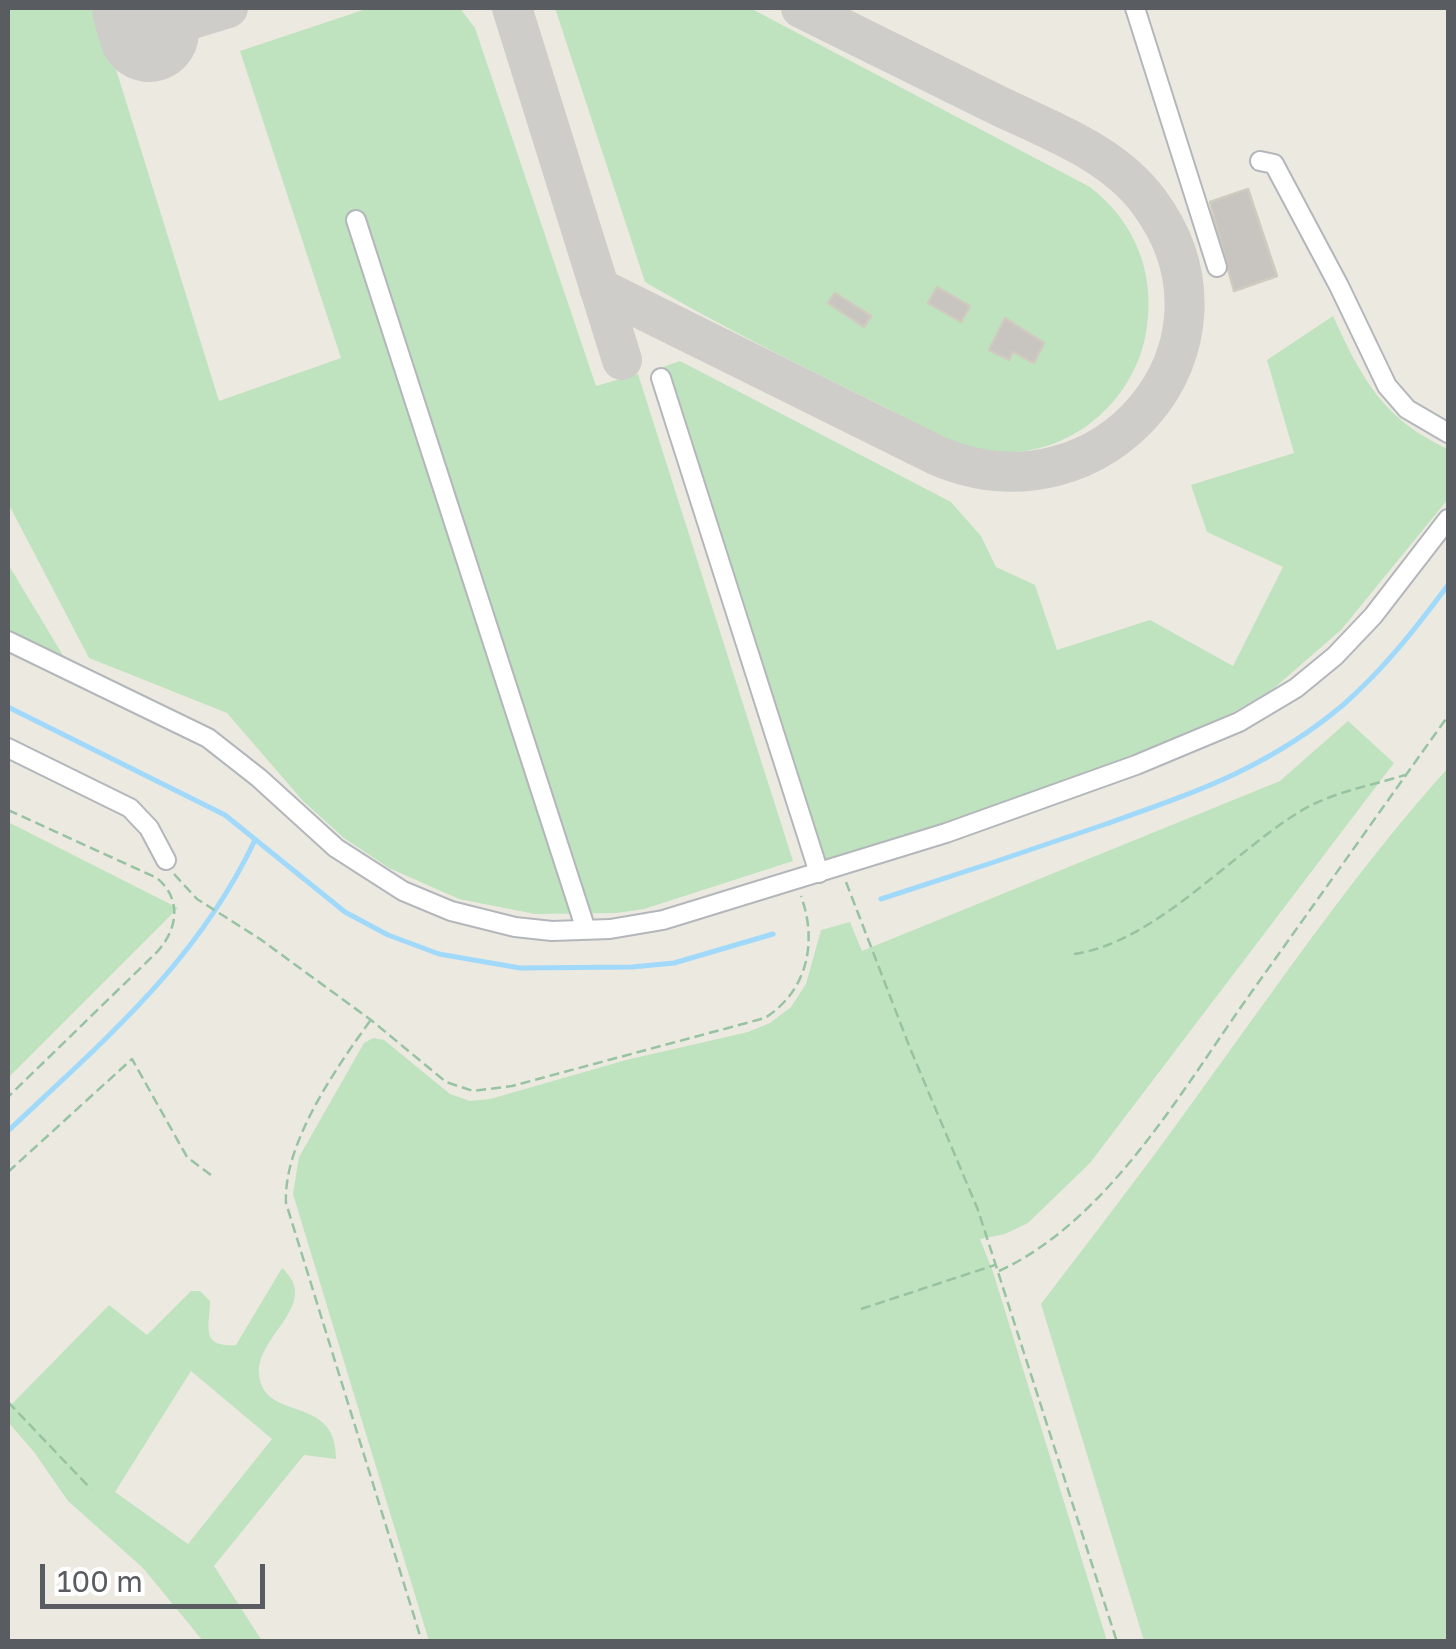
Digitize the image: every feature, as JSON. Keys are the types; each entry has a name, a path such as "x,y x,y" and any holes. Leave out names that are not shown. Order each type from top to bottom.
{"lane":[{"path":"1135,8 1217,268"},
{"path":"1260,161 1274,164 1387,386 1407,409 1448,433"},
{"path":"356,220 586,930"},
{"path":"660,378 818,873"},
{"path":"8,641 208,738 336,848 403,891 451,911 534,930 622,928 663,920 794,881 1078,787 1258,712 1316,673 1355,636 1448,519"},
{"path":"8,748 130,808 149,828 166,860"}],"path":[{"path":"998,1272 1062,1233 1138,1149 1448,716"},
{"path":"1074,954 1107,948 1138,933 1312,805 1342,792 1407,774"},
{"path":"8,810 157,878 172,898 175,916 170,935 157,952 8,1097"},
{"path":"166,860 178,880 197,899 260,938 446,1082 474,1091 512,1086 754,1023 783,1004 796,988 806,964 810,939 808,920 794,881"},
{"path":"841,866 910,1048 978,1210 1117,1642"},
{"path":"370,1020 304,1133 290,1168 286,1203 422,1642"},
{"path":"8,1172 132,1059 187,1157 211,1174"},
{"path":"861,1309 996,1265"},
{"path":"8,1402 90,1488"}],"green space":[{"path":"8,8 97,8 219,401 341,358 240,51 369,8 460,8 475,28 596,386 638,374 793,861 644,909 617,913 535,914 459,899 389,868 344,838 303,801 227,713 89,658 8,503"},
{"path":"555,8 750,8 1090,187 1119,215 1129,231 1148,286 1147,327 1128,381 1091,423 1067,438 1041,448 984,451 934,433 645,282"},
{"path":"1333,316 1377,395 1407,424 1448,449 1448,499 1341,630 1273,689 1220,720 971,817 822,866 663,367 680,361 951,502 981,536 996,567 1035,585 1057,650 1150,620 1233,666 1283,567 1207,532 1191,485 1294,453 1267,360"},
{"path":"8,564 73,672 8,638"},
{"path":"1348,721 1394,763 1090,1163 1028,1223 1005,1234 980,1239 1107,1641 429,1641 293,1194 299,1157 364,1043 373,1038 384,1040 450,1094 470,1101 748,1032 770,1023 791,1007 806,984 821,930 850,922 862,951 1280,781"},
{"path":"1448,768 1448,1641 1144,1641 1041,1304 1328,916"},
{"path":"8,822 178,908 8,1078"},
{"path":"282,1268 292,1281 295,1294 292,1307 261,1359 263,1389 272,1399 325,1424 333,1438 336,1459 304,1455 214,1566 262,1641 203,1641 143,1568 68,1501 8,1422 8,1408 109,1305 147,1335 191,1291 200,1291 210,1301 208,1326 212,1339 236,1345","holes":["191,1371 272,1439 188,1544 115,1492"]}],"building":[{"path":"1248,189 1277,276 1234,291 1210,202"},
{"path":"937,287 970,306 961,322 928,303"},
{"path":"835,293 871,316 864,327 828,303"},
{"path":"1005,318 1044,343 1034,363 1013,352 1009,360 989,350"}],"waterway":[{"path":"881,899 1139,812 1259,762 1315,727 1358,691 1399,648 1448,585"},
{"path":"8,707 225,815 345,912 388,935 439,954 520,968 632,967 674,963 773,934"},
{"path":"8,1131 146,998 205,925 255,840"}],"taxiway":[{"path":"149,32 228,8"},
{"path":"512,8 622,360"},
{"path":"599,288 938,456 999,471 1056,466 1105,444 1146,409 1173,364 1184,312 1177,257 1149,202 1134,184 1076,143 801,8"}],"runway":[{"path":"142,8 149,32"}]}
